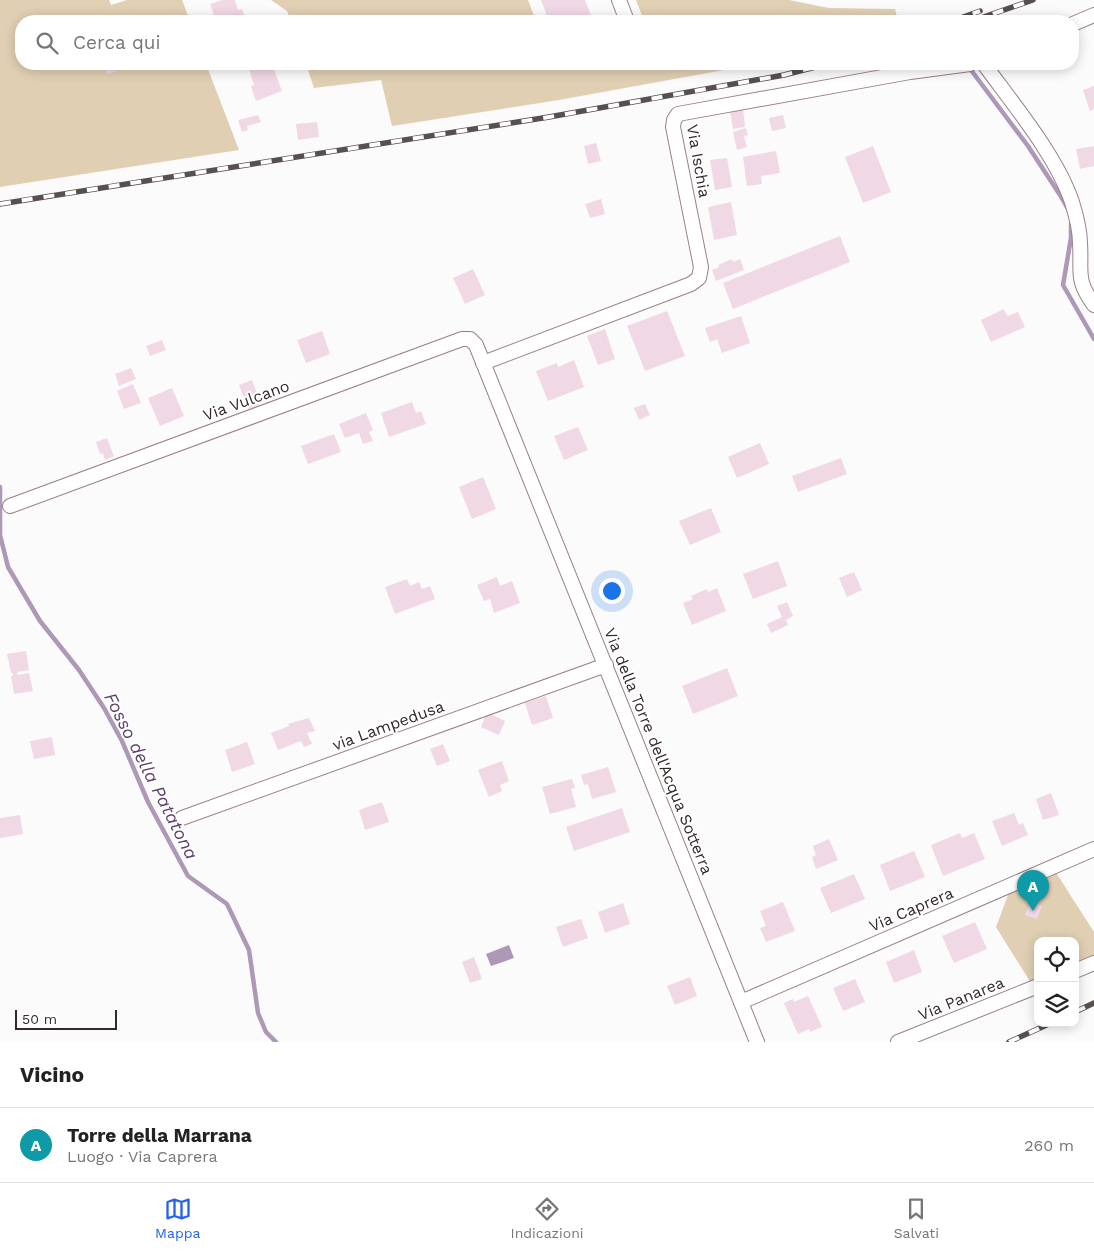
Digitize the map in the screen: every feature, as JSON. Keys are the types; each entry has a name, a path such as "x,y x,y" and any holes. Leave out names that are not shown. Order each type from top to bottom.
{"street":[{"path":"619,0 625,15"},
{"path":"1079,21 1094,15"},
{"name":"Via Ischia","path":"483,362 691,284 699,278 701,267 673,127 674,120 678,114 924,70"},
{"path":"988,70 1033,132 1064,185 1072,203 1080,239 1079,273 1081,283 1085,293 1094,304"},
{"name":"Via Vulcano","path":"10,506 462,339 474,342 483,362"},
{"name":"Via della Torre dell'Acqua Sotterra","path":"483,362 758,1042"},
{"name":"via Lampedusa","path":"182,818 606,665"},
{"name":"Via Caprera","path":"741,1002 1094,849"},
{"path":"1079,970 1094,964"},
{"name":"Via Panarea","path":"898,1042 1034,988"}],"shaded area":[{"path":"0,0 109,0 111,5 127,0 182,0 188,15 15,15 15,70 208,70 239,150 0,187"},
{"path":"271,0 528,0 534,15 289,15 287,11"},
{"path":"636,0 789,0 829,8 895,9 896,15 642,15"},
{"path":"308,70 724,70 559,100 392,126 381,80 314,88"},
{"path":"1055,871 1094,932 1094,959 1079,965 1079,937 1034,937 1034,982 1031,983 996,927 1010,890"},
{"path":"509,945 514,958 491,966 486,954"}],"building":[{"path":"223,0 235,0 238,10 242,9 244,15 214,15 210,4"},
{"path":"541,0 585,0 591,15 547,15"},
{"path":"106,70 118,70 107,74"},
{"path":"249,70 274,70 282,91 256,101 251,86 254,85"},
{"path":"1094,86 1094,109 1090,111 1083,90"},
{"path":"743,109 745,127 733,129 730,111"},
{"path":"258,115 261,122 247,126 248,130 242,132 238,120"},
{"path":"783,115 786,128 772,131 769,118"},
{"path":"317,122 319,137 298,140 296,124"},
{"path":"746,128 748,135 744,136 747,147 737,150 733,132"},
{"path":"596,143 601,161 588,164 584,146"},
{"path":"873,146 891,192 863,203 845,157"},
{"path":"1094,146 1094,166 1080,169 1076,149"},
{"path":"776,151 780,173 761,176 762,184 747,186 743,157"},
{"path":"727,158 732,187 715,190 710,160"},
{"path":"601,199 605,214 590,218 585,204"},
{"path":"731,202 737,235 714,240 708,207"},
{"path":"840,236 850,262 733,309 723,283"},
{"path":"732,259 733,262 740,259 744,270 716,281 712,270"},
{"path":"473,269 485,295 465,304 453,278"},
{"path":"1004,309 1007,316 1018,312 1025,327 991,342 981,320"},
{"path":"667,311 685,356 645,371 627,326"},
{"path":"741,316 750,343 722,353 717,339 710,342 705,328"},
{"path":"605,329 615,359 598,365 587,336"},
{"path":"322,331 330,354 306,363 297,340"},
{"path":"162,340 166,350 150,356 146,346"},
{"path":"574,360 584,387 548,401 536,371 557,363 558,367"},
{"path":"131,368 136,379 119,386 115,374"},
{"path":"252,380 261,404 248,409 239,385"},
{"path":"133,384 141,403 124,409 117,391"},
{"path":"172,388 184,416 160,426 148,398"},
{"path":"412,402 416,413 421,411 426,424 389,437 381,413"},
{"path":"645,404 650,415 639,420 634,408"},
{"path":"366,413 373,430 369,432 373,441 363,444 359,433 345,438 339,424"},
{"path":"578,427 588,450 564,460 554,436"},
{"path":"334,434 341,452 308,464 301,446"},
{"path":"107,438 114,456 105,460 103,453 100,454 96,442"},
{"path":"760,443 769,464 737,478 728,457"},
{"path":"841,458 847,474 798,492 792,476"},
{"path":"483,477 496,509 472,519 459,487"},
{"path":"711,508 721,532 690,545 679,521"},
{"path":"778,561 787,586 753,599 743,574"},
{"path":"854,572 862,590 847,597 839,578"},
{"path":"497,577 500,586 512,581 520,603 494,613 490,599 484,601 477,585"},
{"path":"407,579 410,586 419,582 422,589 430,586 435,599 395,614 385,587"},
{"path":"717,588 726,611 692,625 683,603 693,599 691,596 707,589 708,592"},
{"path":"787,602 793,616 786,620 788,625 771,633 767,624 782,617 777,606"},
{"path":"26,651 29,670 17,672 18,675 29,673 33,691 14,694 11,676 13,676 13,673 11,673 7,654"},
{"path":"727,668 738,696 693,714 682,686"},
{"path":"546,696 553,718 532,725 525,703"},
{"path":"487,712 505,721 499,735 481,727"},
{"path":"309,718 315,731 307,733 312,744 304,747 301,741 278,750 271,733 289,726 288,724"},
{"path":"52,737 55,755 34,759 30,741"},
{"path":"247,742 255,764 232,772 225,750"},
{"path":"443,744 450,761 437,766 430,749"},
{"path":"502,761 509,781 500,785 502,791 489,797 478,770"},
{"path":"608,767 616,792 592,799 588,784 584,785 581,775"},
{"path":"572,779 575,788 571,789 576,807 550,814 542,787"},
{"path":"1051,793 1059,815 1043,820 1036,799"},
{"path":"382,802 389,822 365,830 359,810"},
{"path":"622,808 630,832 574,851 566,827"},
{"path":"1014,813 1019,825 1023,823 1028,835 1002,846 992,821"},
{"path":"20,815 23,834 0,838 0,818"},
{"path":"960,833 962,838 974,833 985,859 943,876 931,845"},
{"path":"829,839 838,860 816,869 812,857 816,855 813,846"},
{"path":"914,851 925,877 890,891 880,865"},
{"path":"854,874 865,899 831,913 820,888"},
{"path":"783,902 795,931 766,942 760,928 766,926 760,911"},
{"path":"1030,902 1042,906 1037,919 1025,915"},
{"path":"623,903 630,924 605,933 598,912"},
{"path":"581,919 588,938 563,947 556,927"},
{"path":"975,922 987,949 954,963 942,936"},
{"path":"914,950 922,972 894,983 886,962"},
{"path":"474,957 482,979 470,983 462,962"},
{"path":"690,977 697,996 675,1005 667,986"},
{"path":"855,979 865,1002 843,1011 833,988"},
{"path":"808,996 822,1027 810,1032 809,1029 798,1034 784,1003 793,999 794,1002"}],"waterway":[{"path":"971,70 1028,146 1068,209"},
{"path":"1071,224 1071,238 1063,285 1094,339"},
{"name":"Fosso della Patatona","path":"0,487 0,535 8,567 40,621 79,670 104,708 122,741 148,802 188,876 227,904 249,950 258,1013 266,1032 276,1042"}],"railway":[{"path":"989,15 1033,0"},
{"path":"969,15 980,11"},
{"path":"0,204 549,117 804,70"},
{"path":"1079,1010 1094,1003"},
{"path":"1009,1042 1042,1027"}],"place":[{"name":"Torre della Marrana","path":"1033,911"}]}
